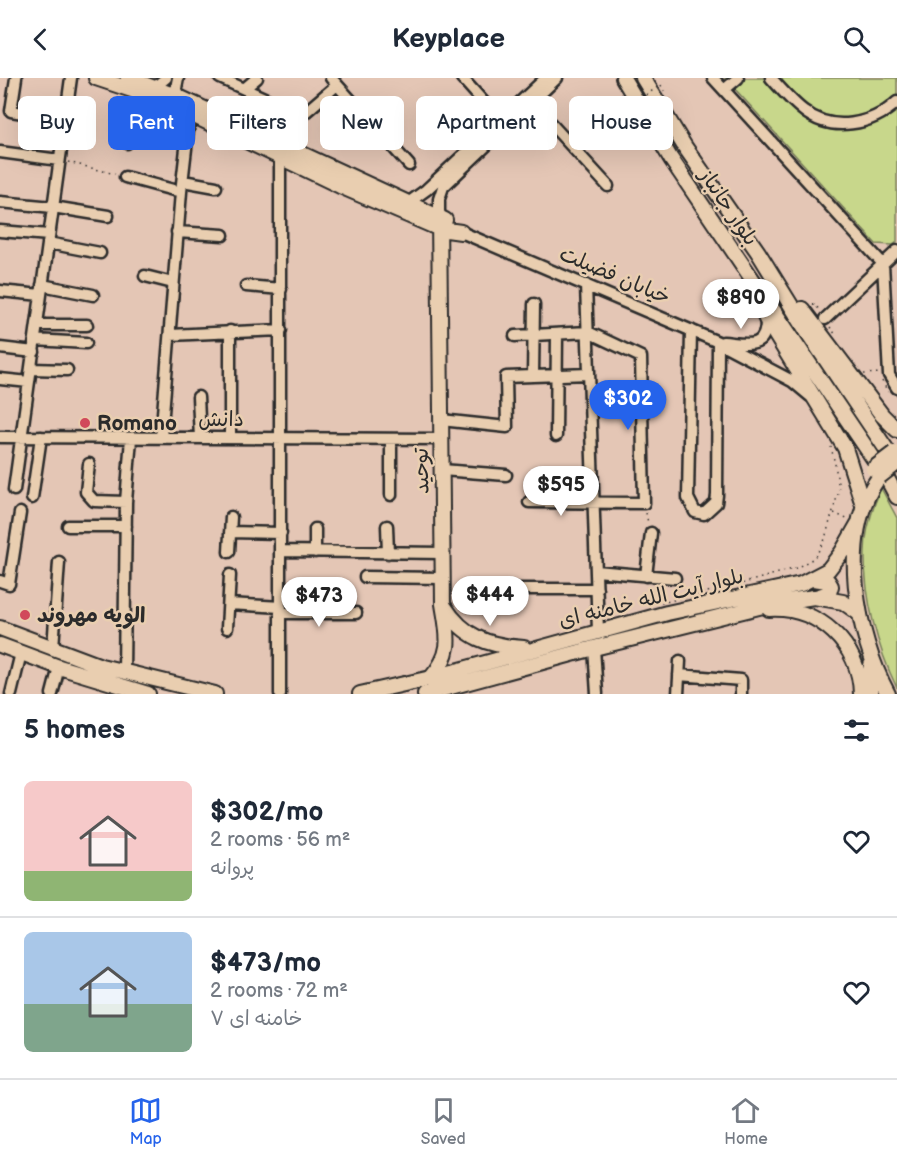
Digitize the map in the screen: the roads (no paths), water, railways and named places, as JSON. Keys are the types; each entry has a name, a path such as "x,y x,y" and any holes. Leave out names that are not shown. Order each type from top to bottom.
{"main road":[{"name":"خیابان فضیلت","path":"96,78 145,96"},
{"name":"خیابان فضیلت","path":"128,78 161,83 178,96"},
{"name":"بلوار جانباز","path":"623,78 671,159 744,268"},
{"name":"بلوار جانباز","path":"643,78 685,147 758,252"},
{"name":"خیابان فضیلت","path":"195,104 408,202 439,222"},
{"name":"خیابان فضیلت","path":"195,116 340,186 461,232"},
{"name":"توحید","path":"431,678 445,659 449,646 443,604 439,222"},
{"path":"758,252 897,436"},
{"path":"758,252 808,333 896,458 876,473 863,505 858,524 856,568 860,614 871,653 888,694"},
{"path":"744,268 766,319 834,431 862,469 876,473"},
{"path":"744,268 888,480 897,497"},
{"path":"882,415 897,430"},
{"path":"845,448 863,505"},
{"name":"بلوار آیت الله خامنه ای","path":"360,694 431,678 667,613 786,588 813,579 828,570 858,524"},
{"path":"813,579 828,581 831,586 829,593 814,597"},
{"name":"بلوار آیت الله خامنه ای","path":"424,694 737,611 801,598 814,597 843,602 860,614"},
{"path":"443,604 457,623 481,641 507,647 535,649"},
{"path":"737,611 776,608 792,611 808,616 832,630 843,640 855,659 861,679 861,694"},
{"path":"0,628 124,673 215,694"},
{"path":"0,645 117,690 148,694"},
{"path":"871,653 871,694"}],"street":[{"path":"16,78 11,111 18,112"},
{"path":"68,96 71,78"},
{"path":"178,78 176,88 180,96"},
{"path":"220,78 302,115 334,82 409,165"},
{"path":"244,89 257,78"},
{"path":"462,78 478,96"},
{"path":"529,96 546,78"},
{"path":"539,96 557,78"},
{"path":"713,78 883,264 892,313 889,375 897,388"},
{"path":"724,90 738,78"},
{"path":"771,78 803,111 818,120 840,124 861,123 885,113 897,102"},
{"path":"557,130 608,186"},
{"path":"14,490 61,150"},
{"path":"161,438 177,232 186,150"},
{"path":"408,202 472,150"},
{"path":"439,222 440,195 443,187 478,150"},
{"path":"0,152 60,160"},
{"path":"280,158 280,694"},
{"path":"125,177 182,187 216,187"},
{"path":"430,186 428,192 430,196 440,195"},
{"path":"0,202 53,207 108,216"},
{"path":"0,231 49,239 100,253"},
{"path":"177,232 223,235"},
{"name":"خیابان فضیلت","path":"461,232 718,342 792,381 813,398"},
{"path":"825,319 897,251"},
{"path":"145,276 173,283"},
{"path":"586,285 598,631"},
{"path":"246,286 281,288"},
{"path":"0,291 42,290 93,295"},
{"path":"533,376 534,304"},
{"path":"691,330 688,498 695,512 704,514 716,503 717,495 718,342 749,345 759,342 767,332 766,319"},
{"path":"37,325 87,325"},
{"path":"170,335 281,330"},
{"path":"230,331 230,438"},
{"path":"515,336 588,332 641,357 644,503 529,502"},
{"path":"556,436 557,334"},
{"path":"0,348 86,343"},
{"path":"31,369 67,370"},
{"path":"441,420 507,427 506,377 589,374"},
{"path":"0,379 29,382"},
{"path":"198,397 200,438"},
{"name":"دانش","path":"0,437 441,439"},
{"path":"32,498 42,437"},
{"path":"124,673 126,501 131,438"},
{"path":"391,495 392,439"},
{"path":"88,464 86,492 94,501 126,501"},
{"path":"442,470 506,475"},
{"path":"4,582 20,513"},
{"path":"229,552 231,517"},
{"path":"68,526 126,526"},
{"path":"387,526 388,553"},
{"path":"315,529 315,552"},
{"path":"230,532 281,533"},
{"path":"646,576 651,532"},
{"path":"281,551 442,554"},
{"path":"53,648 59,562"},
{"path":"596,571 675,578"},
{"path":"227,628 230,575"},
{"path":"365,577 443,578"},
{"path":"502,589 597,589"},
{"path":"228,604 281,610 356,614"},
{"path":"594,648 597,694"},
{"path":"11,694 21,653"},
{"path":"678,694 680,661"},
{"path":"52,694 59,667"},
{"path":"679,675 741,680 741,694"},
{"path":"460,694 477,680"}],"place":[{"name":"Romano","path":"85,423"},
{"name":"الویه مهروند","path":"25,615"}]}
